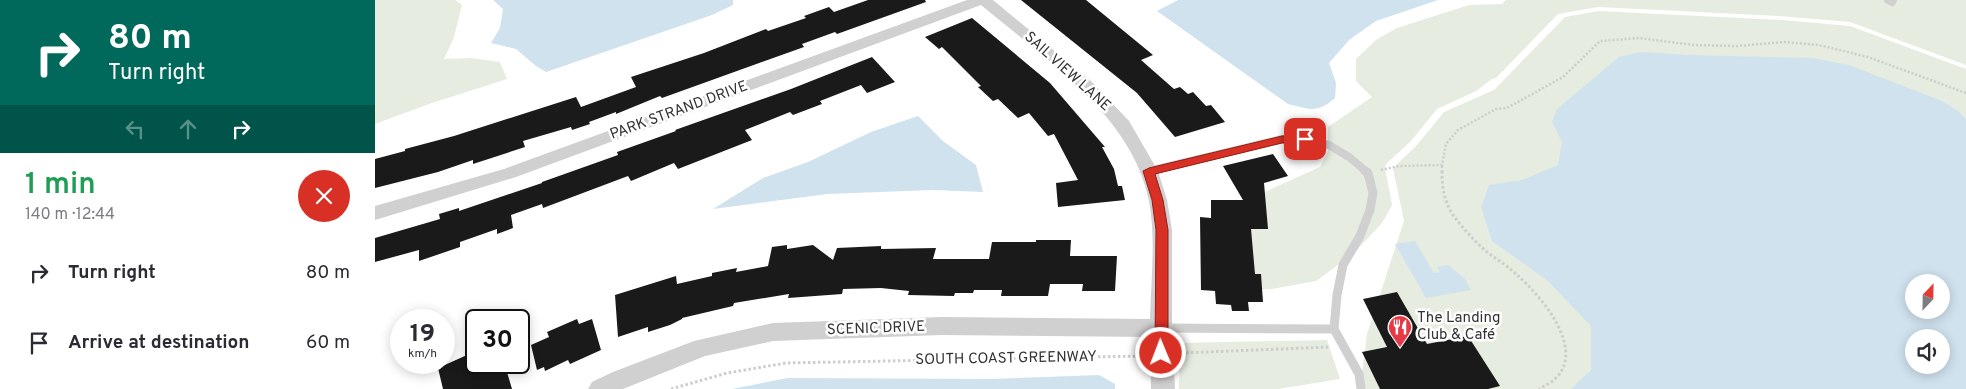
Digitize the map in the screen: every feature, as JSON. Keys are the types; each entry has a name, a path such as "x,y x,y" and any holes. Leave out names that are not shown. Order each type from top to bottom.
{"street":[{"name":"PARK STRAND DRIVE","path":"375,213 510,173 980,0"},
{"name":"SAIL VIEW LANE","path":"985,0 1092,92 1123,125 1149,171 1158,200 1162,230 1161,353 1163,389"},
{"name":"SCENIC DRIVE","path":"600,389 702,347 773,332 942,326 1161,328"}],"lane":[{"path":"1888,0 1893,0"},
{"path":"1149,171 1282,140 1305,139 1329,145 1349,157 1368,173 1373,193 1370,210 1360,236 1343,265 1337,295 1334,329 1359,374 1361,389"},
{"path":"1161,328 1334,329"}],"path":[{"path":"1539,389 1554,381 1560,375 1566,360 1566,342 1547,307 1523,280 1481,247 1452,214 1442,185 1442,165 1446,144 1458,130 1496,109 1507,108 1563,77 1600,41 1639,38 1694,45 1737,46 1784,42 1819,45 1868,57 1966,93"},
{"path":"1368,173 1399,166 1442,165"},
{"name":"SOUTH COAST GREENWAY","path":"671,389 727,373 786,363 1128,357 1161,353 1344,347"}],"shaded area":[{"path":"375,0 455,0 462,5 454,37 444,59 471,58 500,62 507,79 429,104 375,124"},
{"path":"1506,0 1966,0 1966,65 1850,22 1779,16 1598,7 1558,14 1496,78 1476,91 1437,109 1411,141 1386,164 1385,168 1392,205 1382,223 1354,253 1316,281 1272,289 1217,292 1249,199 1320,167 1328,152 1328,127 1372,97 1356,81 1356,59 1376,40 1397,28 1469,5 1502,4"},
{"path":"1599,11 1782,20 1850,26 1966,69 1966,389 1360,389 1367,334 1404,221 1393,168 1417,145 1444,112 1494,90 1565,17"},
{"path":"1327,340 1340,379 1278,389 1179,389 1180,343"}],"water":[{"path":"493,0 733,0 733,5 712,15 546,72 516,49 491,43 500,28 503,9"},
{"path":"1178,0 1438,0 1376,21 1349,40 1329,63 1336,83 1335,98 1323,106 1313,109 1288,104 1157,11"},
{"path":"1641,52 1813,58 1849,65 1942,101 1958,111 1966,119 1966,389 1571,389 1591,370 1591,326 1548,281 1492,241 1481,207 1489,185 1522,180 1558,165 1562,142 1552,122 1557,109 1619,57"},
{"path":"918,116 943,141 976,165 983,192 933,190 827,194 713,209 763,178 808,162 871,132"},
{"path":"1415,241 1434,273 1440,272 1437,267 1448,265 1465,279 1471,290 1426,298 1395,244"},
{"path":"1099,375 1115,384 1115,389 732,389 788,378 991,379"}],"building":[{"path":"868,0 925,0 926,2 837,34 835,32 802,44 804,47 662,98 660,96 616,114 616,112 589,122 590,124 572,130 571,127 523,141 525,147 473,164 473,160 438,172 375,188 375,159 576,97 581,107 636,87 631,77 704,53 766,29 768,31 806,18 804,16 829,7 834,12"},
{"path":"1021,0 1086,0 1153,55 1141,60 1174,89 1180,87 1188,94 1193,92 1206,106 1211,105 1225,122 1175,137 1137,93"},
{"path":"972,18 1050,83 1105,147 1102,147 1114,169 1118,186 1122,186 1125,200 1058,207 1056,183 1078,180 1054,134 1048,136 1029,113 1018,118 998,99 993,101 978,87 981,86 942,47 939,49 925,37"},
{"path":"872,57 895,82 867,93 861,85 820,101 822,104 793,115 790,112 745,130 752,140 678,169 674,163 631,181 628,176 543,208 542,204 511,215 513,228 497,234 497,229 460,242 460,247 419,261 419,250 375,262 375,238 440,219 439,214 459,208 459,211 542,183 618,155 617,152 791,89"},
{"path":"1273,154 1288,176 1264,183 1268,229 1251,229 1255,274 1261,274 1263,302 1248,302 1249,311 1232,311 1231,305 1216,304 1215,291 1201,290 1200,217 1211,218 1211,200 1243,200 1223,166"},
{"path":"1036,240 1071,240 1070,256 1117,256 1115,291 1082,291 1083,284 1050,284 1048,296 1001,296 1002,290 974,290 973,293 955,293 954,296 908,295 909,291 881,288 843,289 842,294 788,298 789,294 734,303 733,306 682,318 670,325 648,332 648,327 618,337 615,295 676,276 677,284 712,276 712,273 737,268 736,272 768,266 772,247 787,245 787,249 813,245 833,260 837,248 881,246 881,249 936,248 933,259 989,259 992,242 1036,242"},
{"path":"1397,292 1427,344 1468,336 1500,386 1488,389 1380,389 1362,352 1387,347 1363,299"},
{"path":"577,319 579,324 592,319 601,350 570,364 568,360 545,371 544,367 537,370 531,345 549,337 547,332"},
{"path":"465,356 465,374 508,374 512,389 443,389 439,374 455,374 455,360"}],"place":[{"name":"The Landing Club & Café","path":"1400,348"}],"route":[{"path":"1161,353 1162,230 1158,200 1149,171 1282,140 1305,139"}]}
